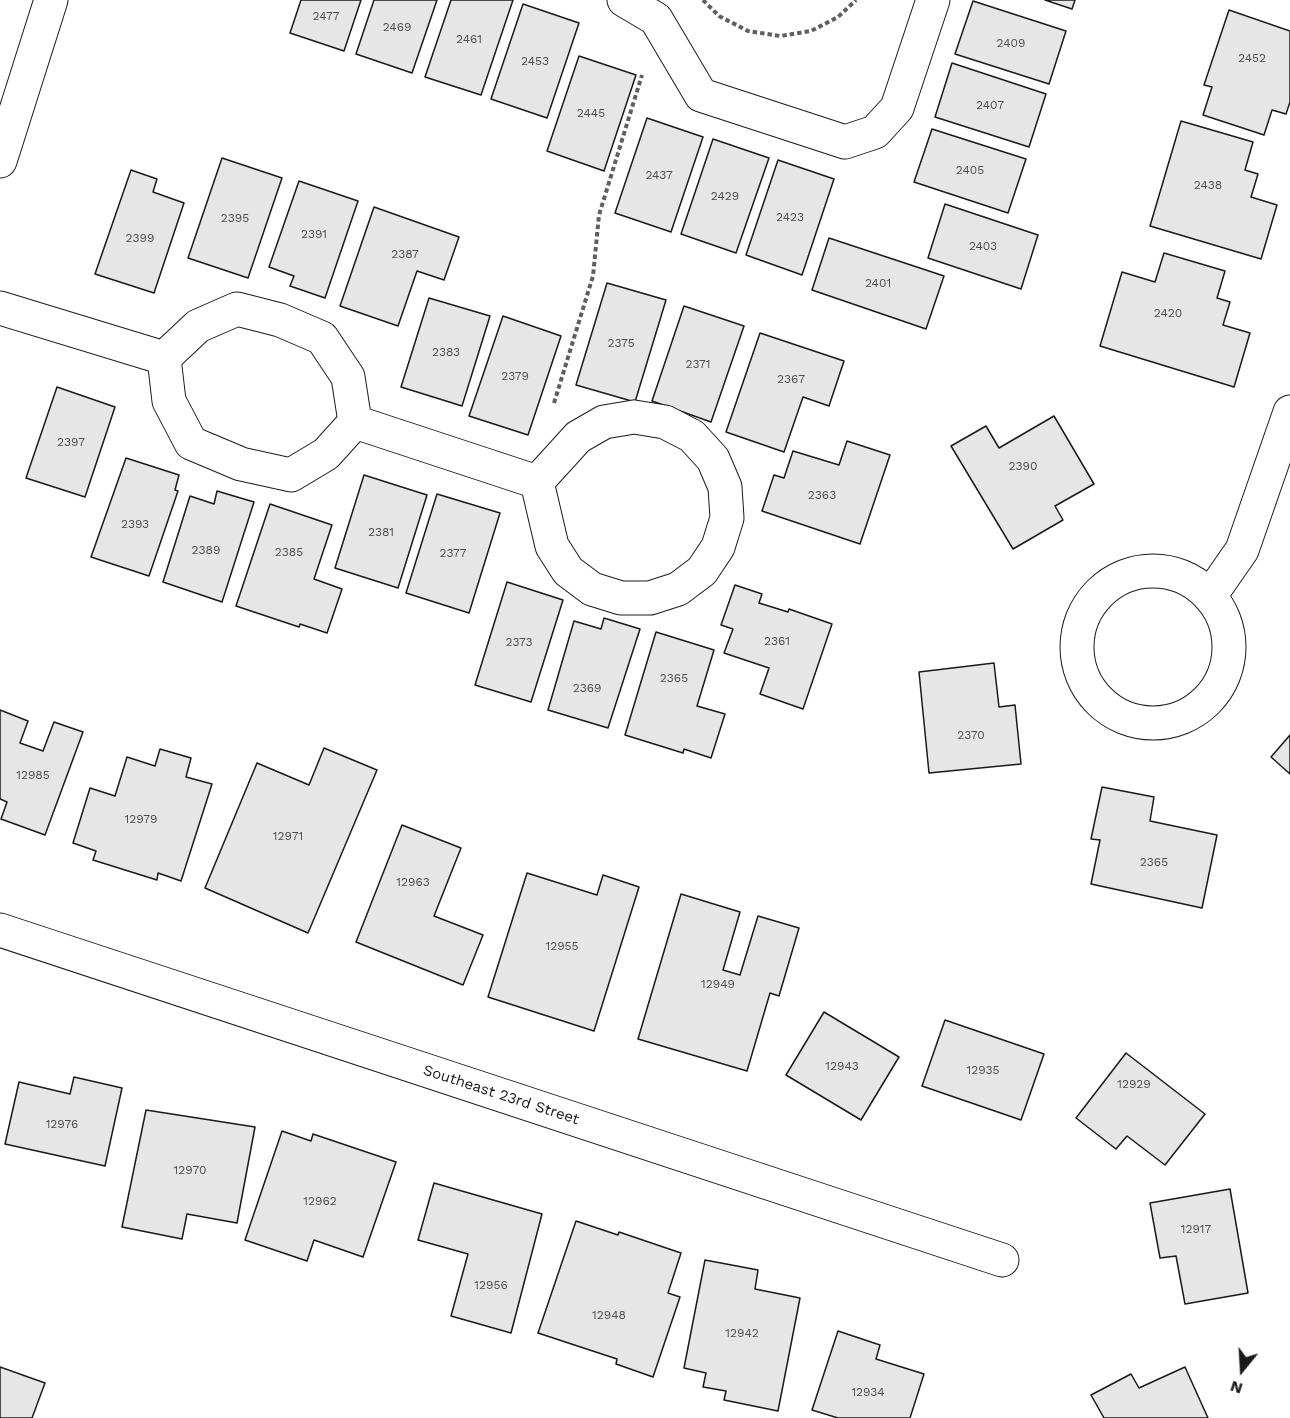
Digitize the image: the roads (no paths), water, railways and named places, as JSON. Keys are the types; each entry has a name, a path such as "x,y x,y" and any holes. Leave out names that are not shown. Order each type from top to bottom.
{"street":[{"path":"0,161 51,0"},
{"path":"624,0 656,19 701,95 845,142 875,132 897,108 933,0"},
{"path":"0,308 164,358"},
{"path":"164,358 198,326 237,309 280,320 322,338 348,377 355,422"},
{"path":"164,358 169,401 191,442 241,464 291,475 326,453 355,422"},
{"path":"1210,597 1242,550 1290,412"},
{"path":"634,417 665,422 692,436 713,459 725,487 727,518 718,547 702,572 678,590 650,598 621,598 592,589 568,571 552,546 537,482 578,437 604,422 634,417"},
{"path":"355,422 537,482"},
{"path":"1143,572 1160,572 1191,581 1210,597 1224,619 1227,635 1226,669 1215,692 1196,710 1173,721 1147,723 1122,718 1100,703 1085,684 1077,660 1077,635 1085,612 1099,593 1120,578 1143,572"},
{"name":"Southeast 23rd Street","path":"0,930 1002,1260"}]}
